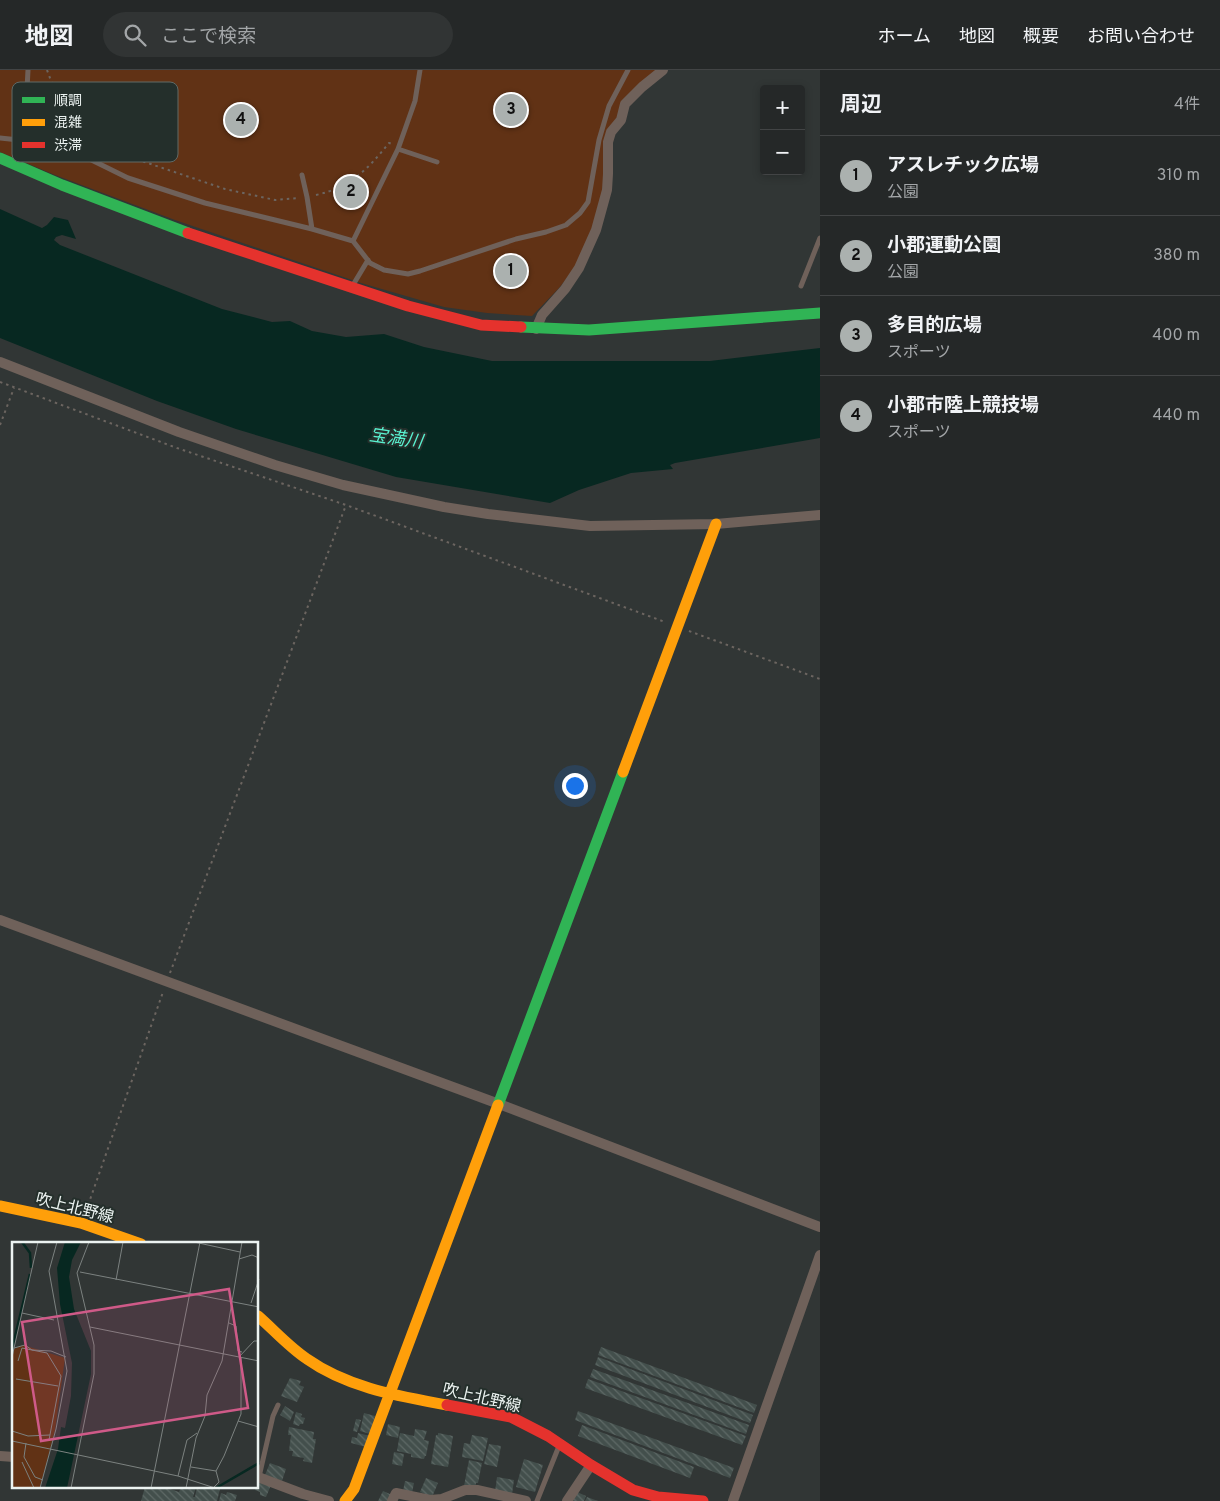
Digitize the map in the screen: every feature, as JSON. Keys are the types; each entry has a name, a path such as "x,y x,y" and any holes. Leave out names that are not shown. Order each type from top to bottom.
{"street":[{"path":"536,329 542,315 565,289 579,268 596,230 607,190 608,142 611,132 621,120 625,104 663,70"},
{"path":"0,158 148,219 432,314 481,325 589,330 820,313"},
{"path":"0,362 179,432 274,465 393,497 488,514 590,526 716,524 820,515"},
{"path":"350,1500 676,626 716,524"},
{"path":"0,920 499,1104 820,1227"},
{"name":"吹上北野線","path":"0,1206 82,1222 136,1242"},
{"path":"733,1501 820,1255"},
{"name":"吹上北野線","path":"259,1317 307,1359 346,1380 390,1394 511,1417 560,1444 590,1465 633,1490 645,1494 703,1501"},
{"path":"567,1501 590,1465"},
{"path":"259,1477 303,1494 329,1501"},
{"path":"392,1501 396,1494 430,1500 471,1490 526,1501"}],"lane":[{"path":"353,241 398,147 414,101 420,70"},
{"path":"96,162 128,178 205,203 353,241 368,260 384,270 408,274 516,239 566,226 580,213 588,202 599,140 609,106 628,70"},
{"path":"398,147 438,162"},
{"path":"302,175 312,229"},
{"path":"801,286 820,238"},
{"path":"352,288 368,260"},
{"path":"259,1473 278,1405"},
{"path":"537,1501 560,1444"}],"path":[{"path":"47,70 51,82"},
{"path":"141,162 247,195 275,200 318,195 348,182 373,164 389,143 398,147"},
{"path":"0,382 177,448 346,505 820,679"},
{"path":"0,425 14,388"},
{"path":"82,1222 167,982 346,505"}],"shaded area":[{"path":"0,70 658,70 621,108 604,179 600,205 577,265 559,288 532,316 487,313 444,307 361,283 175,220 24,162 178,162 178,82 12,82 12,157 0,152"}],"water":[{"name":"宝満川","path":"0,209 42,228 54,217 68,220 76,239 62,235 56,237 54,240 60,245 222,309 272,322 290,321 312,331 346,337 384,334 424,347 492,361 710,361 820,348 820,438 675,463 670,465 673,469 631,473 579,490 550,503 396,477 236,429 157,401 0,338"}],"building":[{"path":"601,1347 757,1405 754,1413 598,1355"},
{"path":"598,1357 753,1415 750,1423 595,1365"},
{"path":"593,1369 749,1425 746,1434 590,1377"},
{"path":"290,1378 301,1381 299,1385 304,1387 297,1402 281,1396"},
{"path":"588,1379 746,1436 742,1445 585,1388"},
{"path":"285,1406 294,1412 290,1421 280,1415"},
{"path":"578,1411 734,1468 730,1478 575,1420"},
{"path":"296,1412 302,1414 301,1417 305,1418 303,1424 299,1426 293,1424"},
{"path":"364,1413 375,1416 370,1434 360,1431"},
{"path":"356,1419 361,1420 357,1432 353,1431"},
{"path":"388,1424 400,1427 398,1438 386,1435"},
{"path":"582,1425 694,1467 690,1478 578,1436"},
{"path":"289,1427 314,1432 313,1439 316,1439 312,1463 303,1461 304,1458 292,1456 293,1451 289,1451 291,1435 288,1435"},
{"path":"415,1429 427,1431 424,1440 429,1441 424,1459 411,1457 411,1454 397,1451 400,1433 414,1436"},
{"path":"358,1433 370,1436 366,1447 351,1443 352,1437 357,1438"},
{"path":"438,1433 453,1436 448,1467 431,1464 436,1435"},
{"path":"472,1435 488,1438 483,1461 462,1457 464,1443 470,1444"},
{"path":"489,1444 501,1446 497,1467 484,1464"},
{"path":"394,1452 404,1454 402,1466 392,1464"},
{"path":"524,1459 543,1465 535,1492 516,1487"},
{"path":"469,1460 482,1463 478,1483 476,1483 475,1488 464,1486"},
{"path":"270,1463 286,1469 282,1481 265,1475"},
{"path":"497,1477 514,1480 512,1494 495,1492"},
{"path":"426,1478 438,1483 432,1497 420,1492"},
{"path":"259,1481 271,1485 266,1497 260,1495 260,1492 255,1490 259,1488"},
{"path":"405,1481 414,1483 412,1493 403,1491"},
{"path":"145,1488 167,1488 179,1492 181,1488 196,1488 193,1497 195,1497 197,1488 220,1489 217,1501 141,1501"},
{"path":"383,1491 392,1495 390,1501 378,1501"},
{"path":"227,1492 237,1495 235,1501 219,1501 221,1493 226,1495"},
{"path":"577,1492 586,1496 584,1501 573,1501"},
{"path":"587,1497 598,1501 585,1501"}],"traffic: fast":[{"path":"0,158 62,185 188,233"},
{"path":"521,327 589,330 820,313"},
{"path":"498,1105 623,772"}],"traffic: slow":[{"path":"623,772 716,524"},
{"path":"345,1501 354,1489 498,1105"},
{"path":"0,1206 81,1223 135,1242"},
{"path":"259,1317 300,1354 339,1377 374,1390 447,1405"}],"traffic: jam":[{"path":"188,233 408,306 481,325 521,327"},
{"path":"447,1405 511,1417 548,1436 633,1490 658,1497 703,1501"}],"place":[{"name":"多目的広場","path":"511,110"},
{"name":"小郡市陸上競技場","path":"241,120"},
{"name":"小郡運動公園","path":"351,192"},
{"name":"アスレチック広場","path":"511,271"}]}
